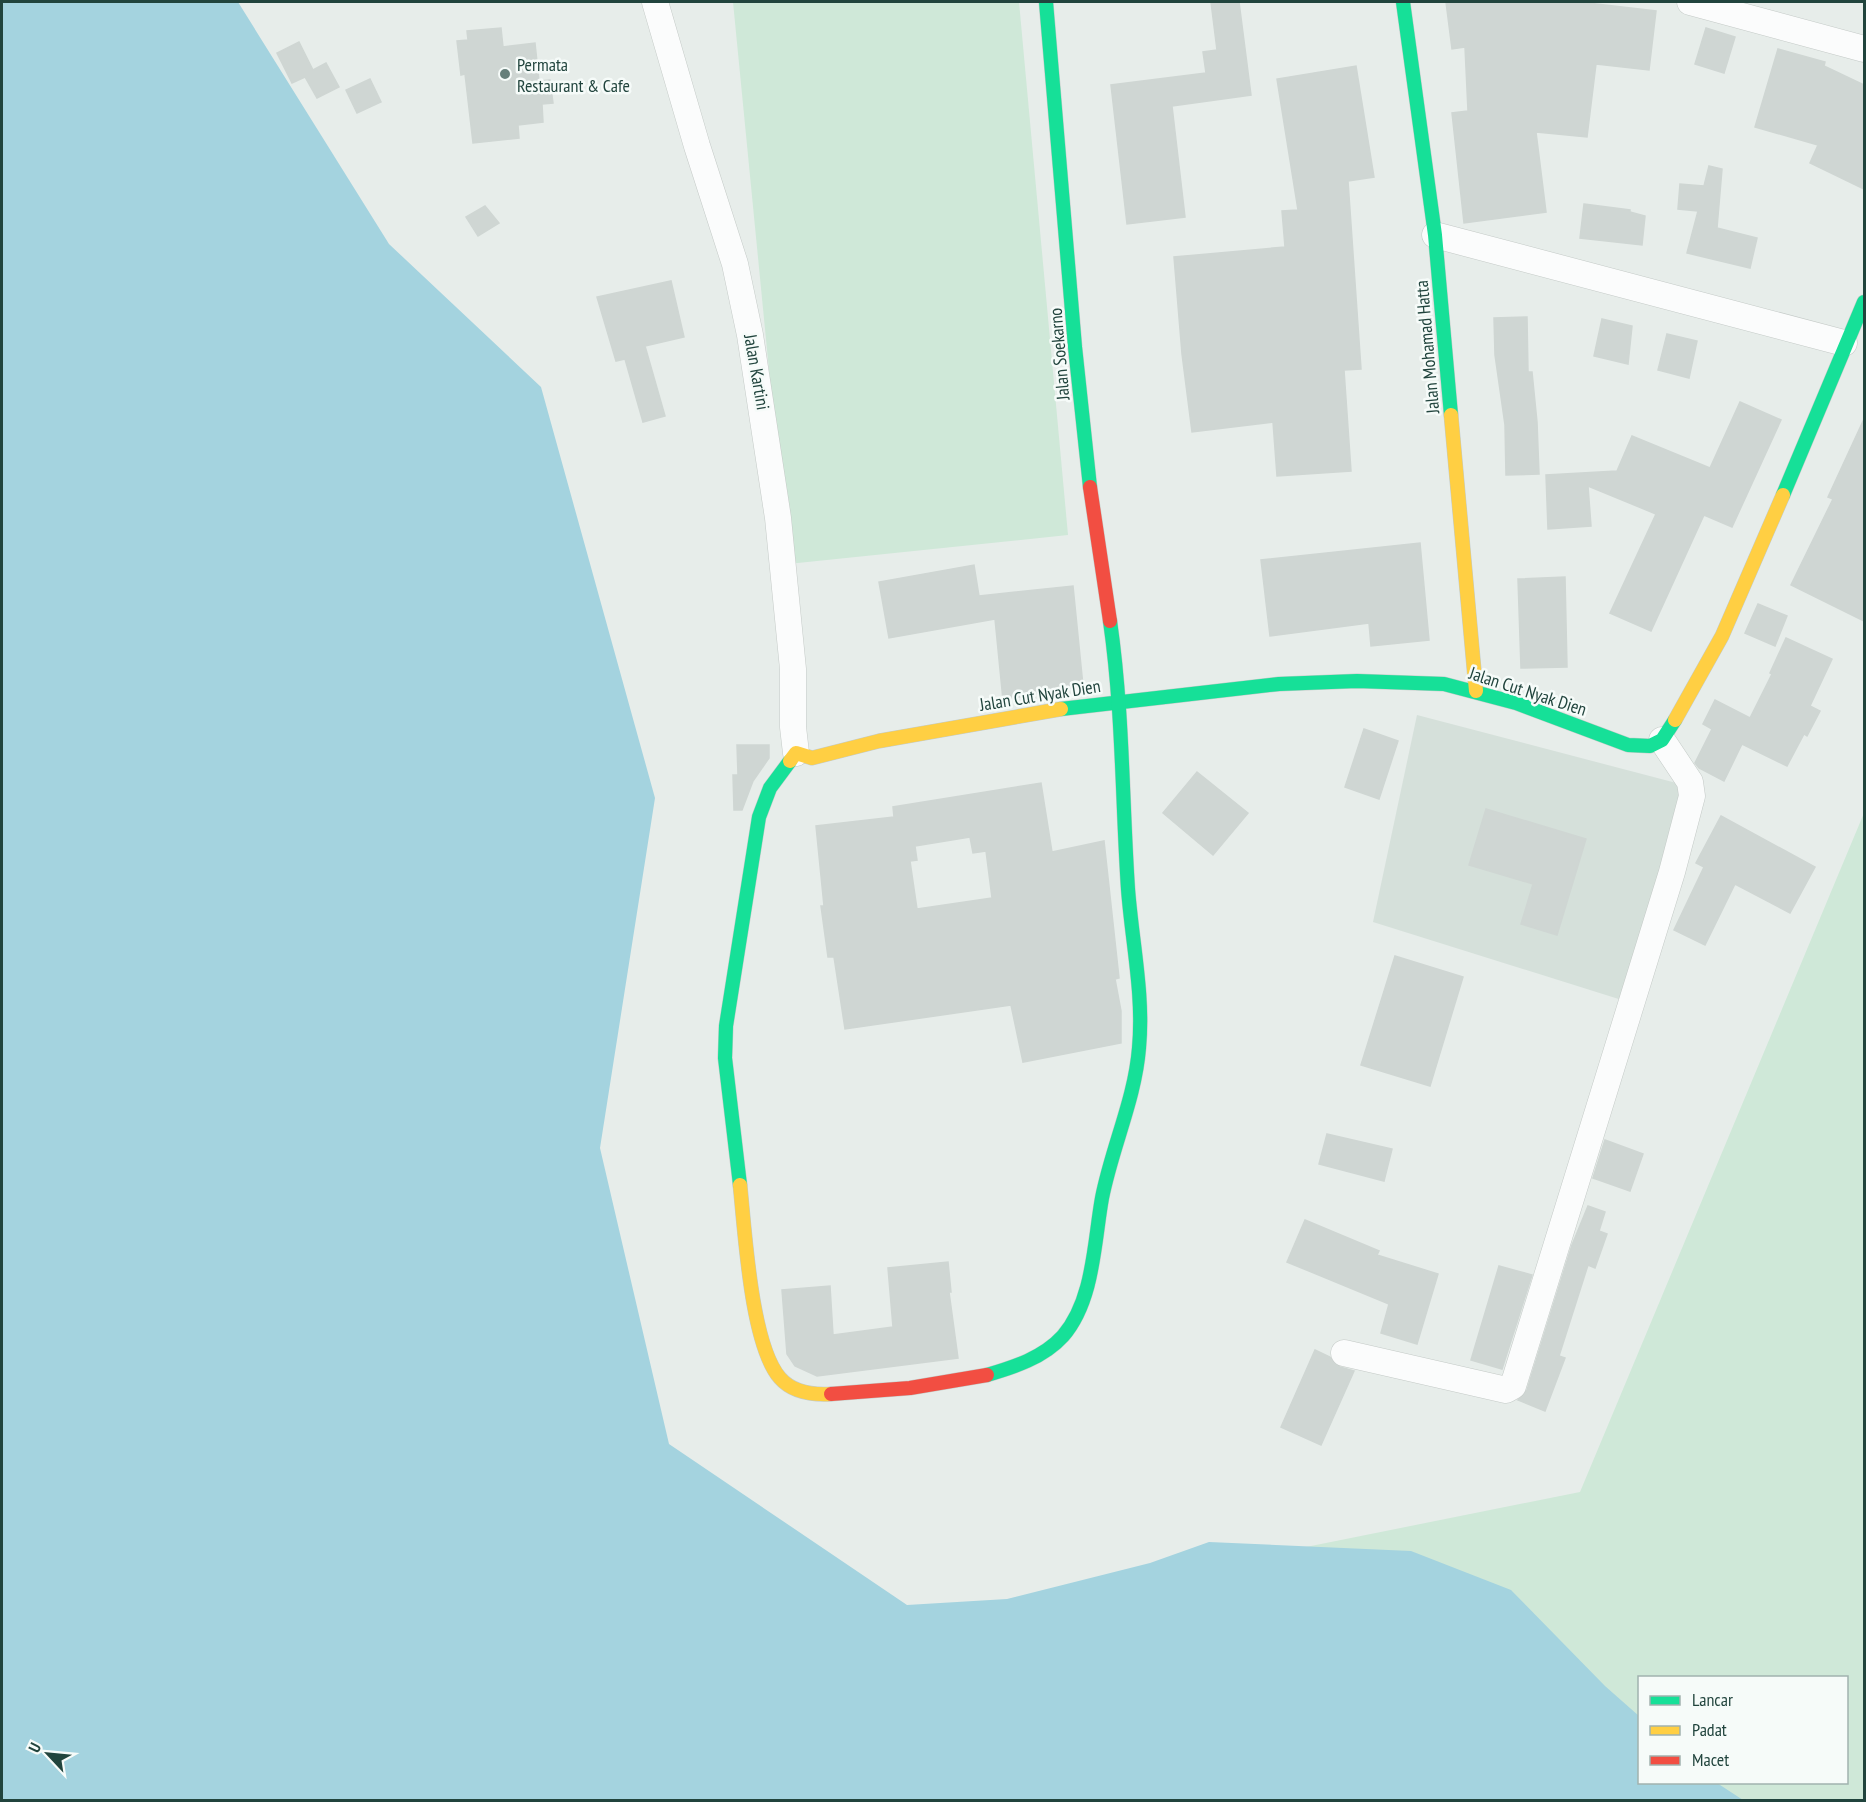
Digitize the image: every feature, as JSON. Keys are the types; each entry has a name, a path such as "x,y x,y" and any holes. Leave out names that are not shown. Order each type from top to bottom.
{"street":[{"name":"Jalan Kartini","path":"655,2 697,147 735,264 750,335 778,518 793,669 793,727 796,753"},
{"name":"Jalan Soekarno","path":"796,753 770,788 759,817 726,1026 725,1058 752,1295 768,1360 781,1379 795,1389 815,1395 963,1380 1001,1373 1042,1353 1062,1338 1073,1321 1092,1257 1105,1182 1129,1100 1140,1032 1138,983 1128,889 1120,702 1087,460 1046,2"},
{"name":"Jalan Mohamad Hatta","path":"1403,2 1435,235 1476,691"},
{"path":"1690,2 1864,49"},
{"path":"1435,235 1844,344"},
{"path":"1344,1353 1506,1390 1513,1386 1672,872 1692,796 1690,782 1662,740 1709,662 1782,501 1844,344 1864,302"},
{"name":"Jalan Cut Nyak Dien","path":"796,753 805,758 812,758 964,726 1097,703 1302,683 1444,684 1476,691 1628,745 1650,746 1662,740"}],"shaded area":[{"path":"1417,715 1684,785 1625,1001 1373,922"}],"green space":[{"path":"733,2 1019,2 1068,535 788,564"},
{"path":"1864,813 1864,1800 1295,1800 862,1636 1580,1492"}],"water":[{"path":"2,2 238,2 389,244 541,387 655,798 600,1148 669,1444 907,1605 1007,1599 1150,1563 1209,1542 1411,1551 1511,1590 1605,1686 1638,1715 1638,1784 1719,1784 1743,1800 2,1800"}],"building":[{"path":"1211,2 1239,2 1251,95 1172,106 1185,217 1127,224 1111,85 1206,73 1203,52 1217,50"},
{"path":"1446,2 1579,2 1656,11 1649,70 1596,64 1587,137 1536,132 1546,212 1464,223 1452,113 1468,111 1465,47 1452,49"},
{"name":"Permata Restaurant & Cafe","path":"501,28 503,47 535,43 539,81 550,80 553,103 542,104 543,122 518,125 519,138 473,143 465,74 461,75 457,41 468,40 467,31"},
{"path":"1706,28 1735,37 1724,73 1695,64"},
{"path":"299,42 313,70 326,63 339,87 317,98 305,77 292,83 277,53"},
{"path":"1778,49 1825,62 1824,66 1864,85 1864,189 1810,163 1818,145 1755,127"},
{"path":"1356,66 1374,177 1348,181 1361,369 1344,370 1351,471 1277,476 1273,422 1192,432 1182,354 1174,257 1285,247 1282,211 1298,210 1277,79"},
{"path":"370,79 381,102 357,113 346,90"},
{"path":"1709,166 1722,169 1717,228 1757,238 1750,268 1687,253 1698,211 1678,209 1680,184 1704,186"},
{"path":"1584,204 1630,210 1630,212 1645,216 1642,245 1580,238"},
{"path":"485,206 499,223 478,236 466,217"},
{"path":"671,281 684,337 645,346 665,416 643,422 625,359 616,361 597,297"},
{"path":"1527,317 1528,372 1532,372 1539,474 1506,475 1505,425 1495,355 1494,318"},
{"path":"1602,319 1632,326 1628,364 1594,356"},
{"path":"1667,334 1697,341 1689,378 1658,370"},
{"path":"1740,402 1781,420 1732,527 1704,515 1651,631 1610,613 1656,514 1588,486 1591,526 1548,529 1546,475 1617,471 1632,436 1710,468"},
{"path":"1864,419 1864,621 1791,585 1833,499 1828,497"},
{"path":"1420,543 1429,640 1371,646 1369,623 1270,636 1261,560"},
{"path":"974,565 979,596 1073,586 1083,686 1003,700 995,619 889,638 879,582"},
{"path":"1565,577 1567,667 1521,668 1518,579"},
{"path":"1758,604 1787,616 1775,646 1745,633"},
{"path":"1786,638 1832,659 1810,706 1820,711 1807,736 1804,734 1787,766 1742,744 1724,781 1699,768 1695,763 1712,729 1703,724 1715,700 1750,718 1772,674 1770,673"},
{"path":"1364,729 1398,741 1379,799 1345,787"},
{"path":"737,745 769,745 769,758 753,781 742,810 734,810 733,775 738,775"},
{"path":"1197,772 1248,813 1213,855 1163,813"},
{"path":"1041,783 1052,852 1104,841 1119,978 1115,979 1121,1011 1121,1043 1023,1062 1011,1005 845,1029 834,957 828,957 821,906 824,906 816,826 894,817 893,807","holes":["970,837 973,853 986,851 992,898 917,909 910,861 917,860 915,846"]},
{"path":"1486,809 1586,839 1557,935 1521,924 1533,884 1469,865"},
{"path":"1721,816 1815,867 1790,913 1735,884 1705,945 1674,930 1704,867 1696,863"},
{"path":"1395,956 1463,977 1430,1086 1361,1065"},
{"path":"1327,1134 1392,1149 1384,1181 1319,1164"},
{"path":"1605,1140 1643,1154 1630,1191 1593,1178"},
{"path":"1588,1206 1605,1212 1599,1231 1607,1234 1595,1268 1588,1265 1559,1356 1565,1358 1545,1411 1518,1400 1527,1390 1572,1245"},
{"path":"1305,1220 1379,1251 1377,1255 1438,1274 1417,1344 1381,1333 1389,1304 1287,1262"},
{"path":"948,1262 951,1292 949,1292 958,1358 817,1376 795,1366 787,1354 782,1290 830,1286 833,1335 893,1327 888,1268"},
{"path":"1499,1266 1532,1275 1502,1369 1471,1360"},
{"path":"1315,1350 1330,1357 1340,1367 1354,1371 1321,1445 1281,1427"}],"traffic: fast":[{"path":"1046,2 1075,347 1090,487"},
{"path":"1403,2 1435,235 1451,415"},
{"path":"1783,495 1864,302"},
{"path":"987,1375 1037,1356 1055,1344 1073,1322 1087,1288 1102,1198 1137,1067 1140,1028 1139,988 1128,889 1120,722 1110,621"},
{"path":"1061,709 1279,684 1357,681 1444,684 1516,703 1628,745 1650,746 1662,740 1675,720"},
{"path":"740,1185 725,1058 726,1026 759,817 770,788 790,761"}],"traffic: slow":[{"path":"1451,415 1476,691"},
{"path":"1675,720 1722,636 1783,495"},
{"path":"790,761 796,753 812,758 879,741 1061,709"},
{"path":"740,1185 751,1287 762,1341 770,1362 780,1378 791,1387 810,1393 831,1394"}],"traffic: jam":[{"path":"1090,487 1110,621"},
{"path":"831,1394 910,1388 987,1375"}],"place":[{"name":"Permata Restaurant & Cafe","path":"505,74"}]}
